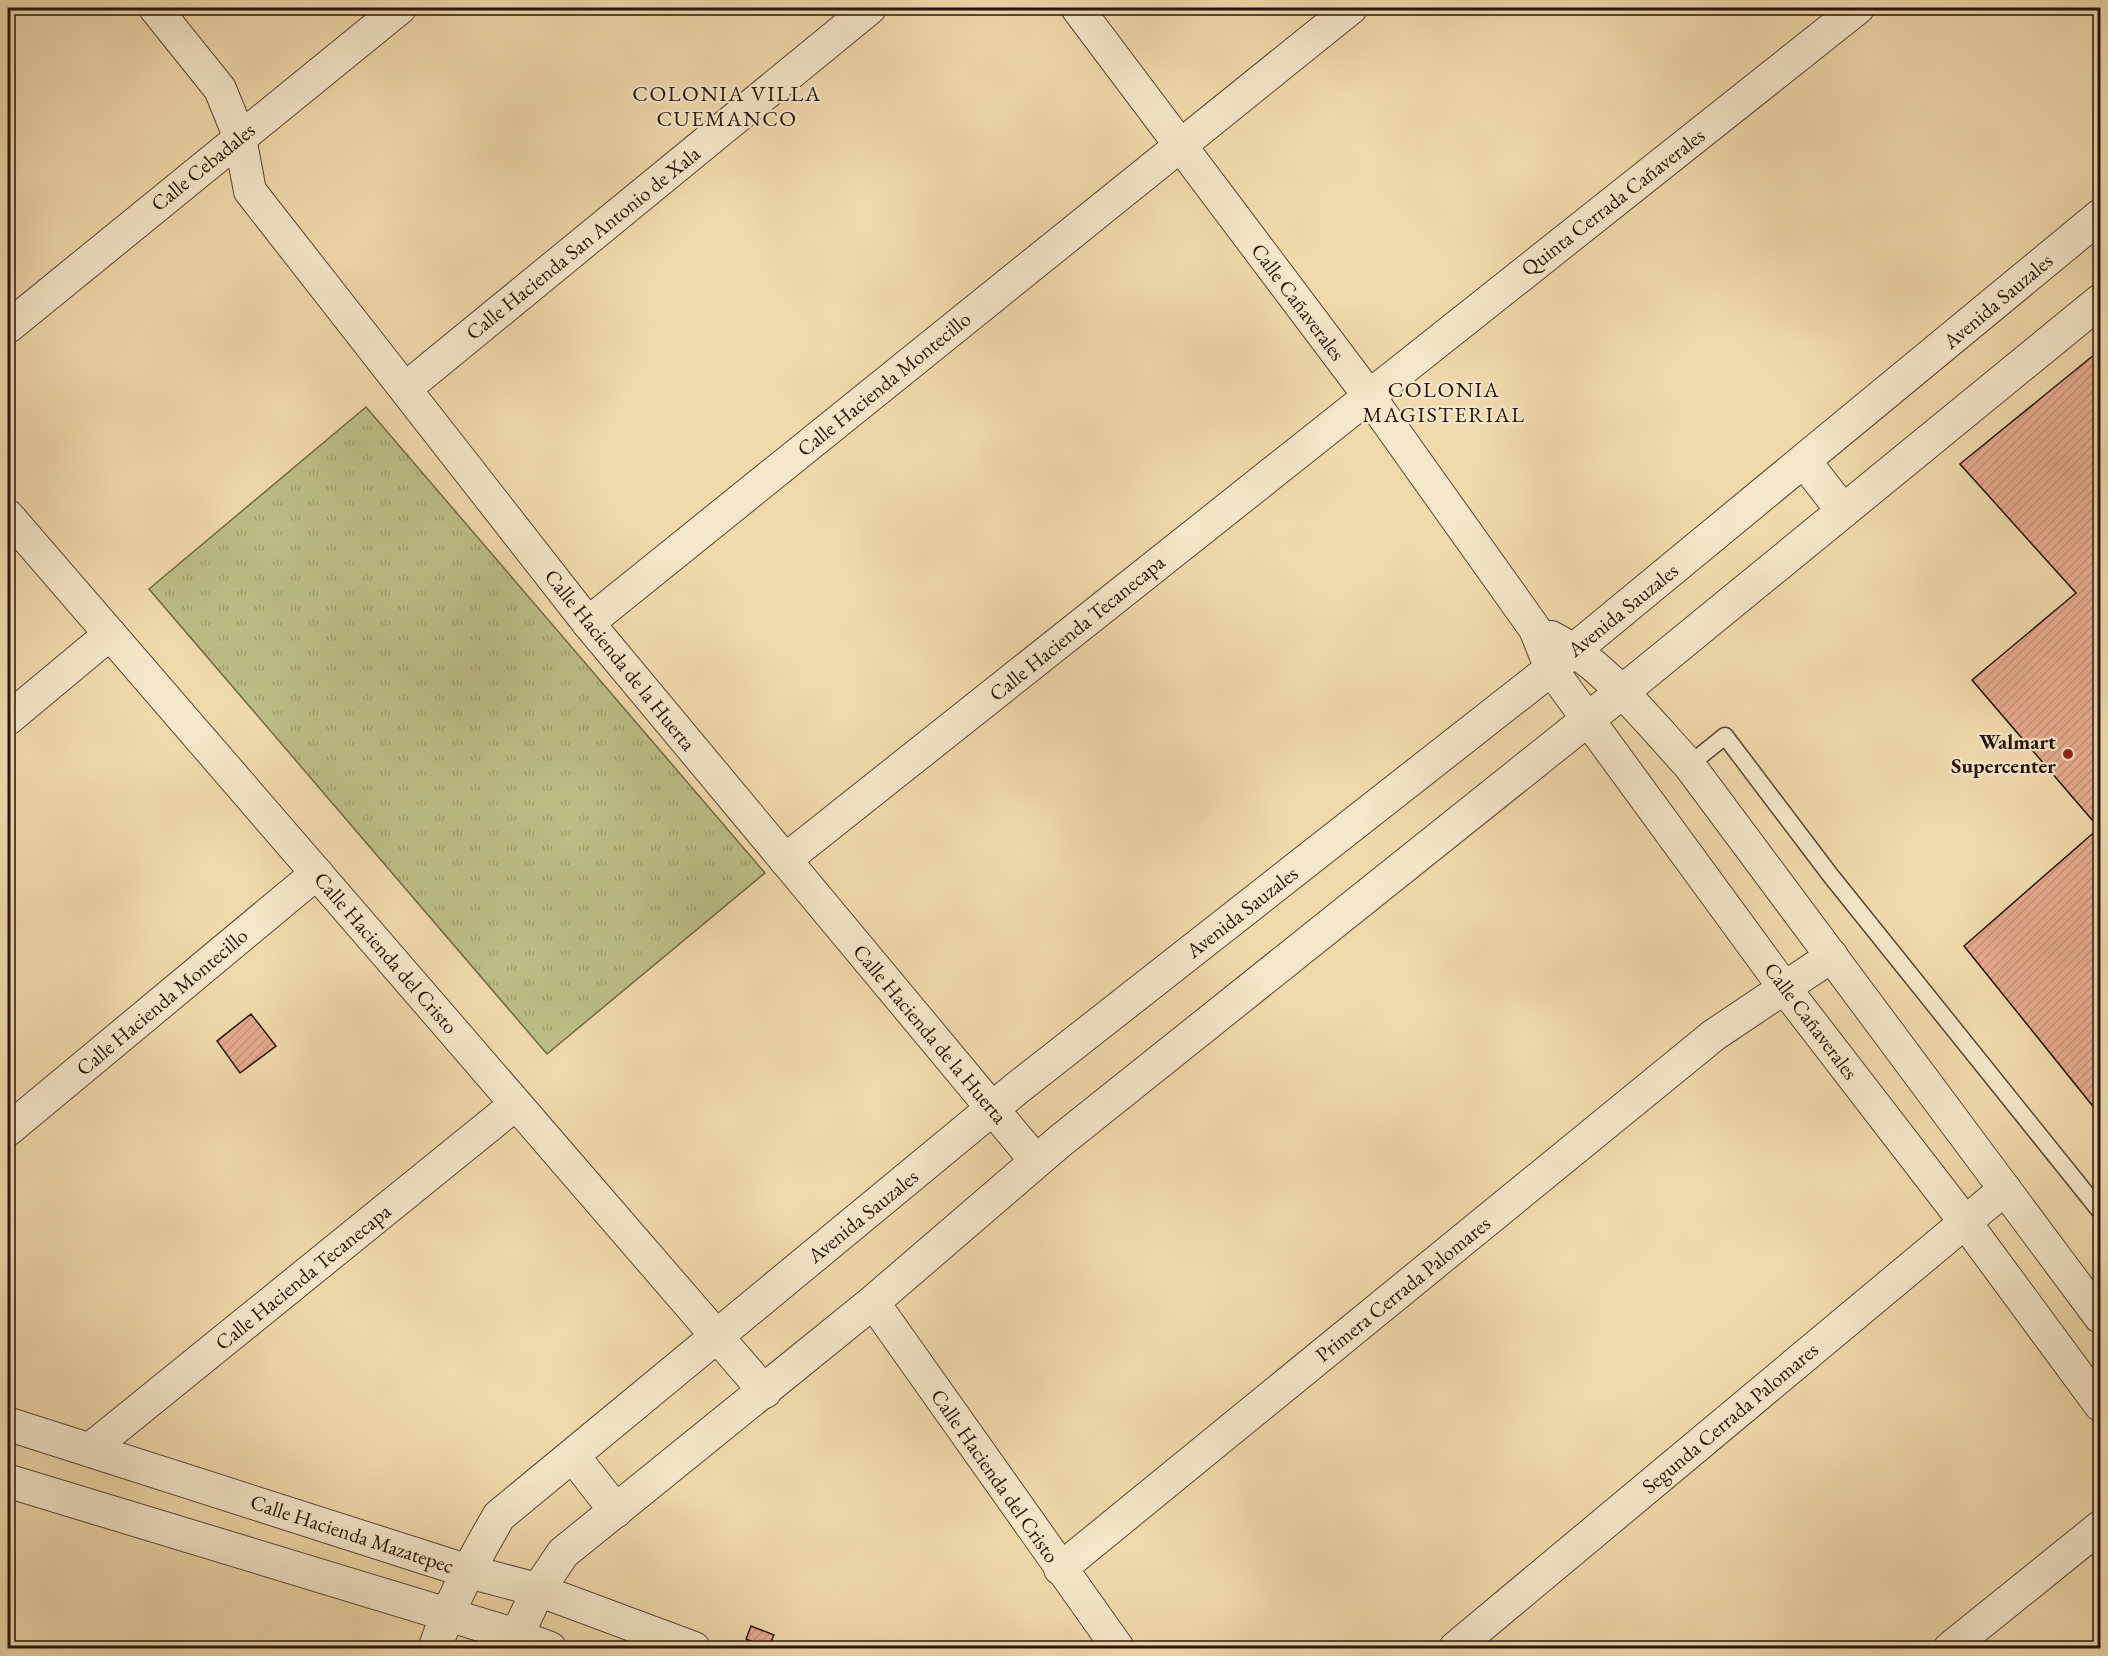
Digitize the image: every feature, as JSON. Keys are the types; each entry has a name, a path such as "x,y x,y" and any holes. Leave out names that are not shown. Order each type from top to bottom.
{"street":[{"name":"Calle Hacienda de la Huerta","path":"155,8 220,89 240,138 250,190 588,623 1036,1161"},
{"name":"Calle Cebadales","path":"8,327 400,8"},
{"name":"Calle Hacienda San Antonio de Xala","path":"406,388 870,8"},
{"name":"Calle Cañaverales","path":"1077,8 1368,396 1535,629 1563,659 1622,692 1689,765 2100,1317"},
{"name":"Calle Hacienda Montecillo","path":"588,623 1351,8"},
{"name":"Quinta Cerrada Cañaverales","path":"1368,396 1858,8"},
{"name":"Avenida Sauzales","path":"435,1648 446,1614 467,1571 500,1516 993,1109 1563,659 2100,216"},
{"path":"513,1642 538,1590 563,1553 765,1392 1036,1161 1622,692 2100,301"},
{"name":"Calle Hacienda Tecanecapa","path":"785,860 1368,396"},
{"path":"1804,461 1843,511"},
{"name":"Calle Hacienda del Cristo","path":"8,516 765,1392"},
{"path":"8,719 110,634"},
{"name":"Calle Cañaverales","path":"1563,659 1587,718 1783,986 1965,1222 2100,1406"},
{"name":"Calle Hacienda Montecillo","path":"8,1130 317,873"},
{"name":"Primera Cerrada Palomares","path":"1060,1569 1714,1035 1783,986 1832,956"},
{"name":"Calle Hacienda Tecanecapa","path":"89,1450 516,1104"},
{"name":"Segunda Cerrada Palomares","path":"1455,1648 2005,1188"},
{"name":"Calle Hacienda del Cristo","path":"873,1302 1118,1648"},
{"name":"Calle Hacienda Mazatepec","path":"8,1424 467,1571 538,1590 694,1648"},
{"path":"573,1456 616,1511"},
{"path":"8,1481 446,1614 513,1642 550,1648"},
{"path":"254,1556 269,1508"},
{"path":"1950,1648 2100,1527"}],"lane":[{"path":"1689,765 1725,736 1831,876 2100,1211"}],"green space":[{"path":"366,407 765,873 547,1054 149,589"}],"building":[{"name":"Walmart Supercenter","path":"2100,350 2100,1115 1964,946 2099,828 1972,680 2076,593 1960,464"},
{"path":"251,1014 276,1046 240,1073 217,1041"},
{"path":"751,1626 774,1635 768,1648 746,1639"}],"place":[{"name":"Walmart Supercenter","path":"2068,754"}],"district":[{"name":"COLONIA VILLA CUEMANCO","path":"727,106"},
{"name":"COLONIA MAGISTERIAL","path":"1444,402"}]}
